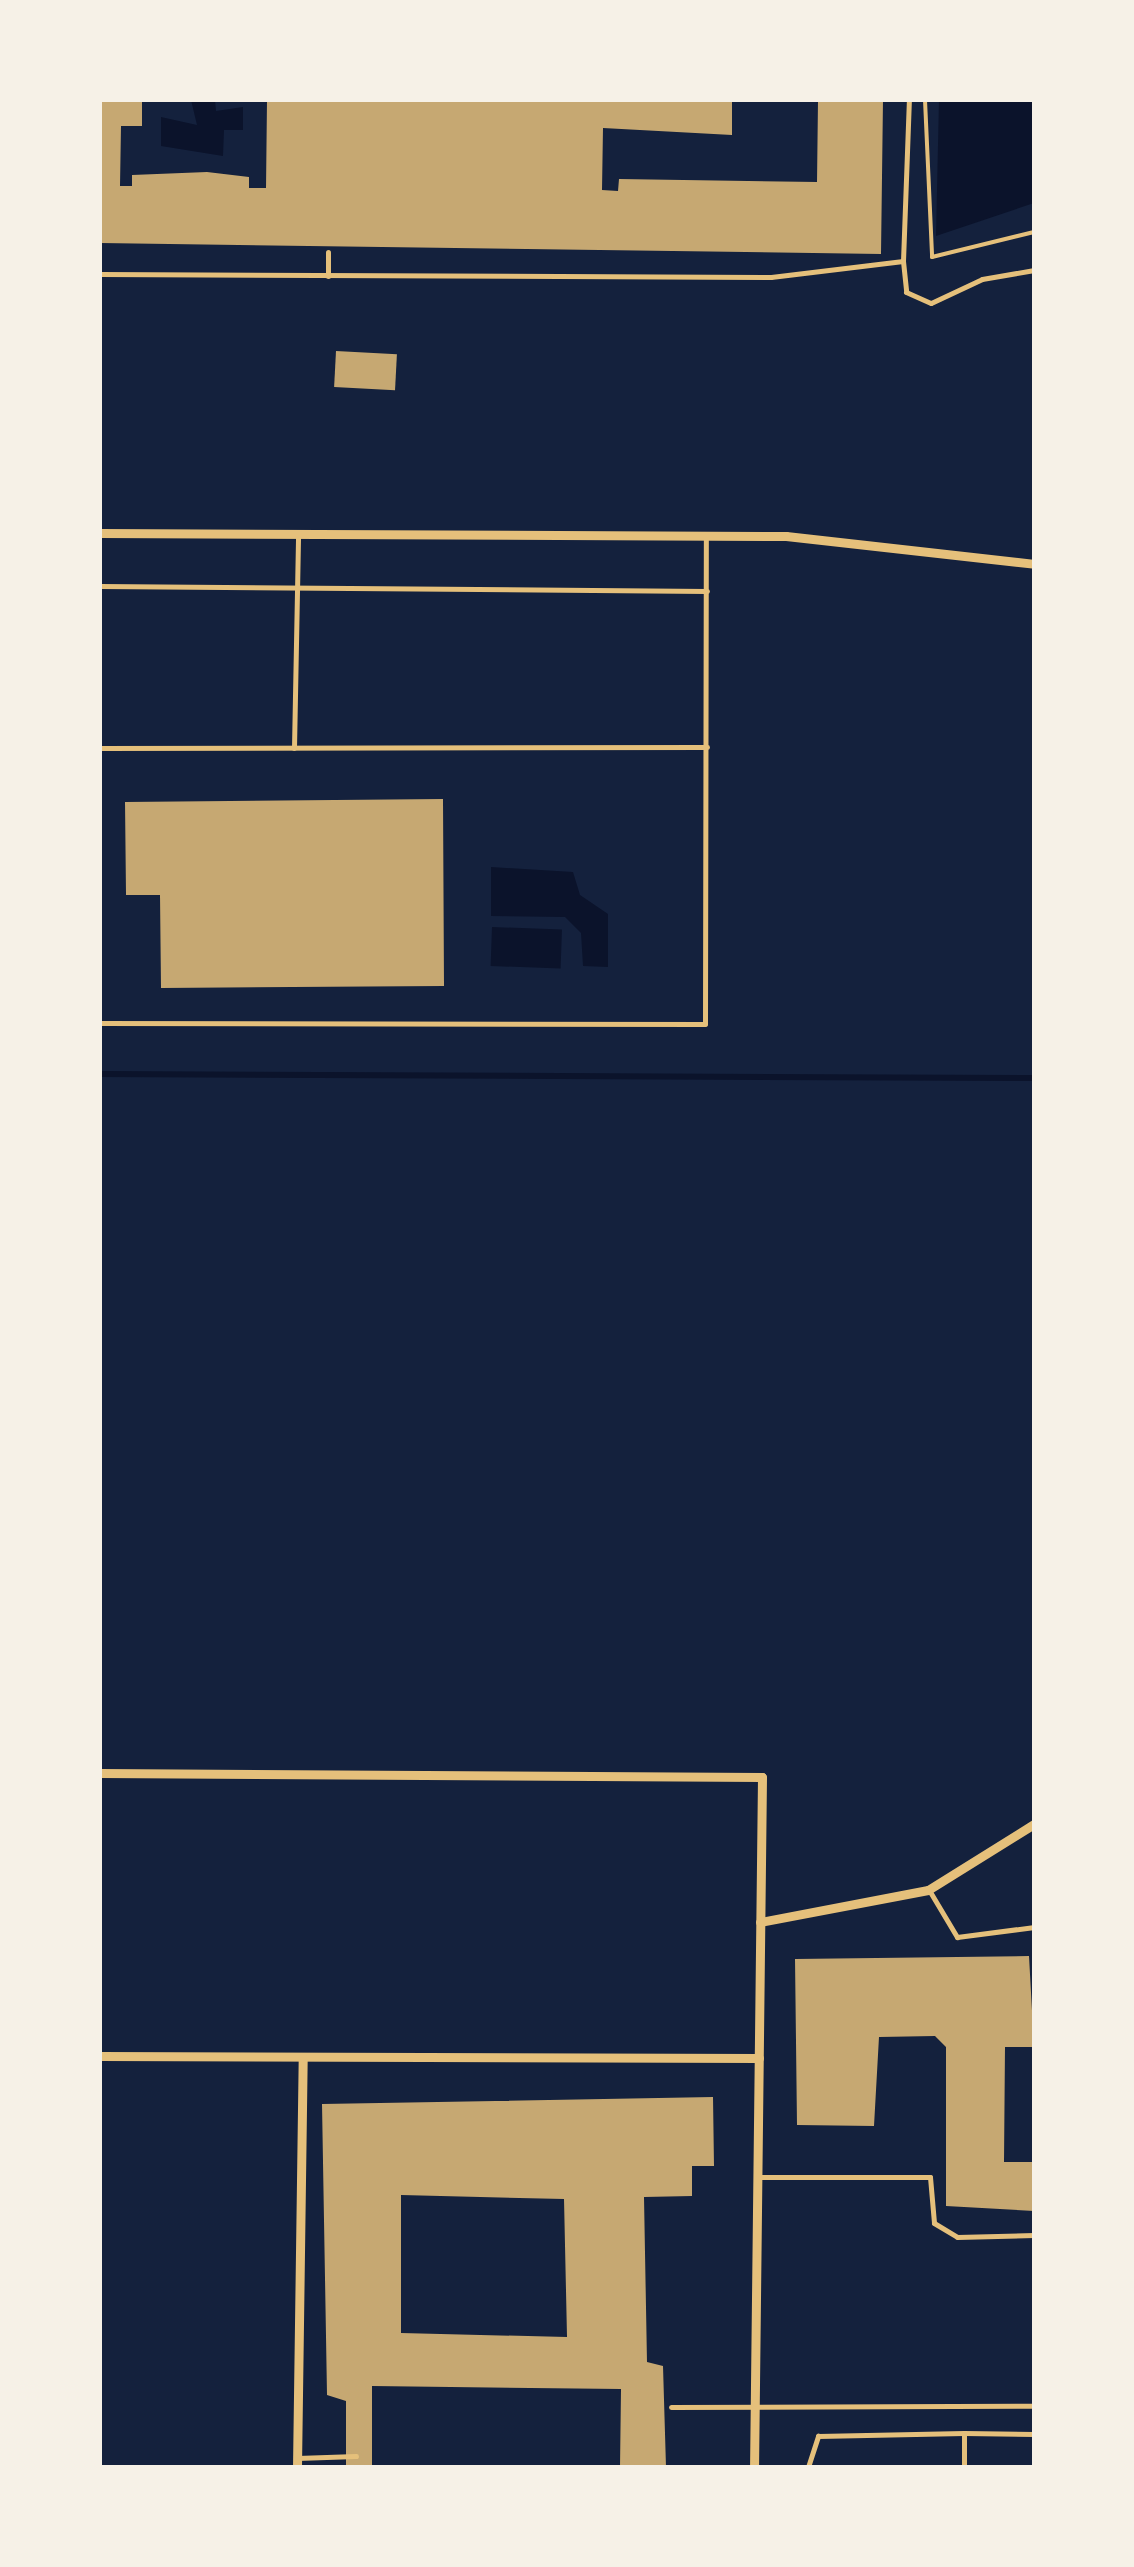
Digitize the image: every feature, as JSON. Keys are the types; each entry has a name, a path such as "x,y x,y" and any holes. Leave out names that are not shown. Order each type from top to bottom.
{"street":[{"path":"100,533 882,540 1034,564"},
{"path":"100,1773 762,1777 754,2467"},
{"path":"760,1922 928,1890 1034,1824"},
{"path":"100,2056 758,2058"},
{"path":"297,2462 303,2058"}],"lane":[{"path":"909,100 903,261 906,292 931,302 982,279 1034,270"},
{"path":"328,252 328,276"},
{"path":"100,274 771,277 903,261"},
{"path":"294,748 298,534"},
{"path":"100,1024 706,1024 706,536"},
{"path":"100,586 706,591"},
{"path":"100,748 708,747"},
{"path":"928,1890 957,1937 1034,1928"},
{"path":"758,2178 930,2177 934,2223 957,2237 1034,2235"},
{"path":"671,2407 755,2403 1034,2406"},
{"path":"964,2434 964,2467"},
{"path":"808,2467 818,2436 1034,2434"},
{"path":"297,2462 356,2456"}],"path":[{"path":"925,100 932,257 1034,232"}],"water":[{"path":"191,100 215,100 216,111 243,107 243,130 224,130 223,156 161,146 161,117 197,125"},
{"path":"939,100 1034,100 1034,203 936,236"},
{"path":"491,867 573,872 580,895 608,914 608,967 583,966 581,933 565,917 491,916"},
{"path":"492,927 562,929 561,968 491,966"}],"building":[{"path":"100,100 142,100 142,126 121,126 120,186 132,186 132,175 207,172 249,177 249,188 266,188 267,100 732,100 732,135 603,128 602,190 618,191 619,179 817,182 818,100 883,100 881,254 100,243"},
{"path":"336,351 397,354 395,390 334,387"},
{"path":"443,799 444,986 161,988 160,895 126,895 125,802"},
{"path":"1029,1956 1034,2047 1005,2047 1004,2162 1034,2162 1034,2211 946,2206 946,2047 935,2036 879,2037 874,2126 797,2125 795,1959"},
{"path":"713,2097 714,2166 692,2166 692,2196 644,2197 647,2362 663,2366 666,2467 620,2467 621,2389 372,2386 372,2467 346,2467 346,2401 327,2395 322,2104","holes":["401,2195 564,2199 567,2337 401,2333"]}],"waterway":[{"path":"100,1074 1034,1078"}]}
